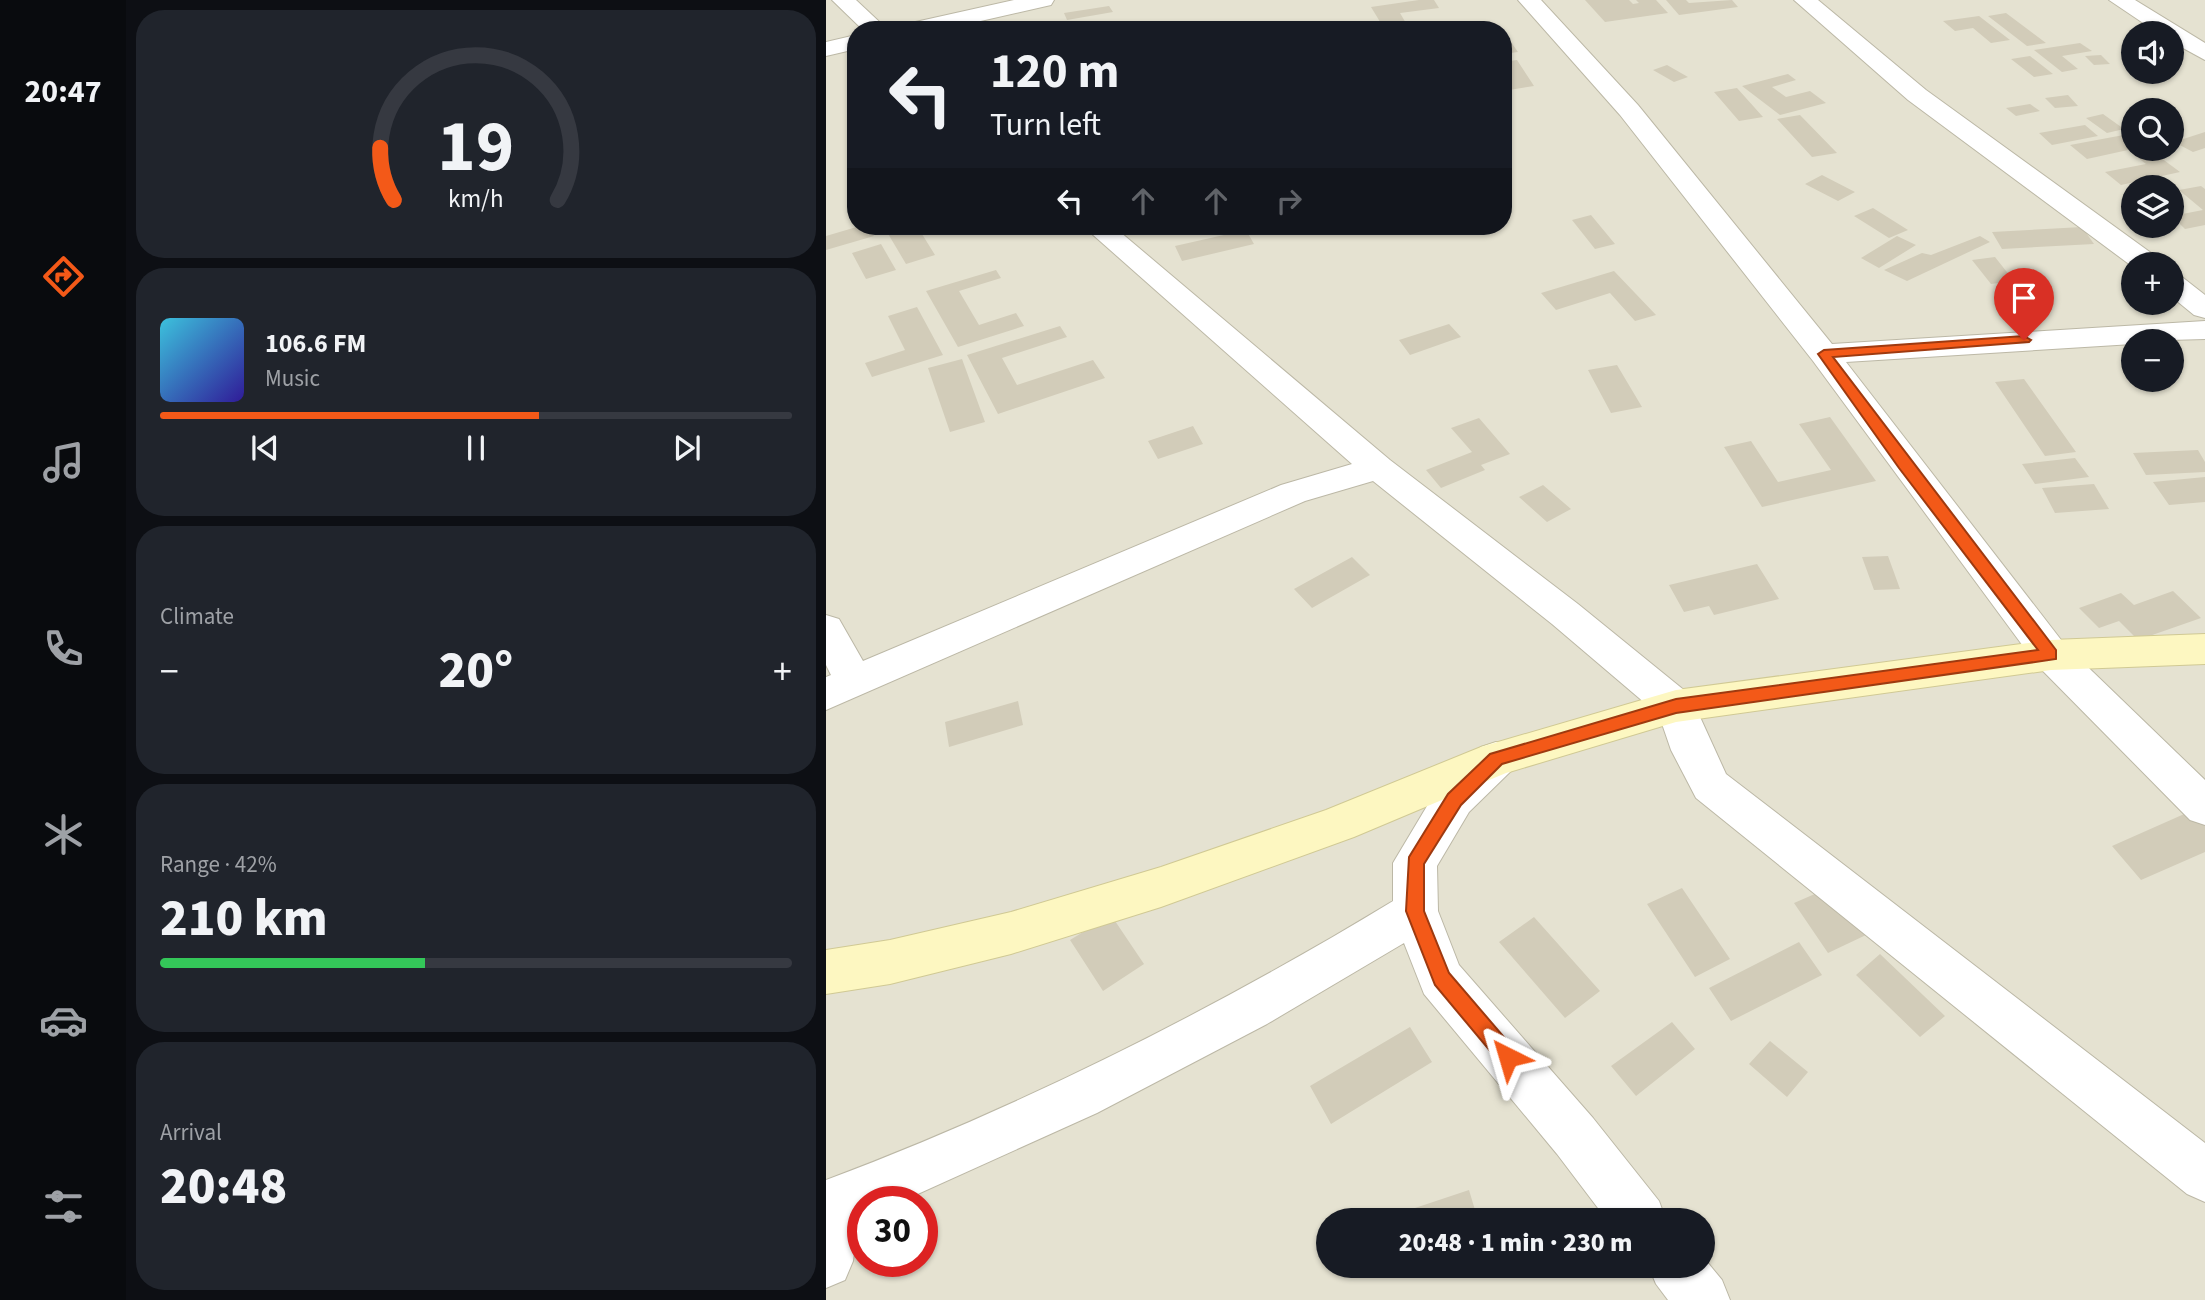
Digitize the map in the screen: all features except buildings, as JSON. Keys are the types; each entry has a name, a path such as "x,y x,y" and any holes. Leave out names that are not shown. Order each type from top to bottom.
{"street":[{"path":"843,0 867,21"},
{"path":"950,21 1042,0"},
{"path":"1529,0 1629,110 1824,354 1904,464 2051,655 2205,807"},
{"path":"1805,0 1956,125 2131,252"},
{"path":"2120,0 2205,53"},
{"path":"826,49 847,44"},
{"path":"1107,235 1378,468 1565,614 1676,706 1692,750 1711,786 2205,1176"},
{"path":"2184,292 2205,309"},
{"path":"1824,354 2205,330"},
{"path":"826,629 840,688 1293,493 1378,468"},
{"path":"826,972 890,962 1011,933 1161,887 1339,824 1496,759 1676,706 2051,655 2205,649"},
{"path":"1496,759 1454,799 1415,863 1415,911 1441,979 1575,1136 1631,1208"},
{"path":"826,1261 830,1204 1043,1113 1200,1035 1321,971 1415,911"},
{"path":"1685,1278 1702,1300"}],"shaded area":[{"path":"826,0 2205,0 2205,1300 826,1300"}],"route":[{"path":"1508,1057 1441,979 1415,911 1415,863 1454,799 1496,759 1676,706 2051,655 1904,464 1824,354 2024,340"}]}
